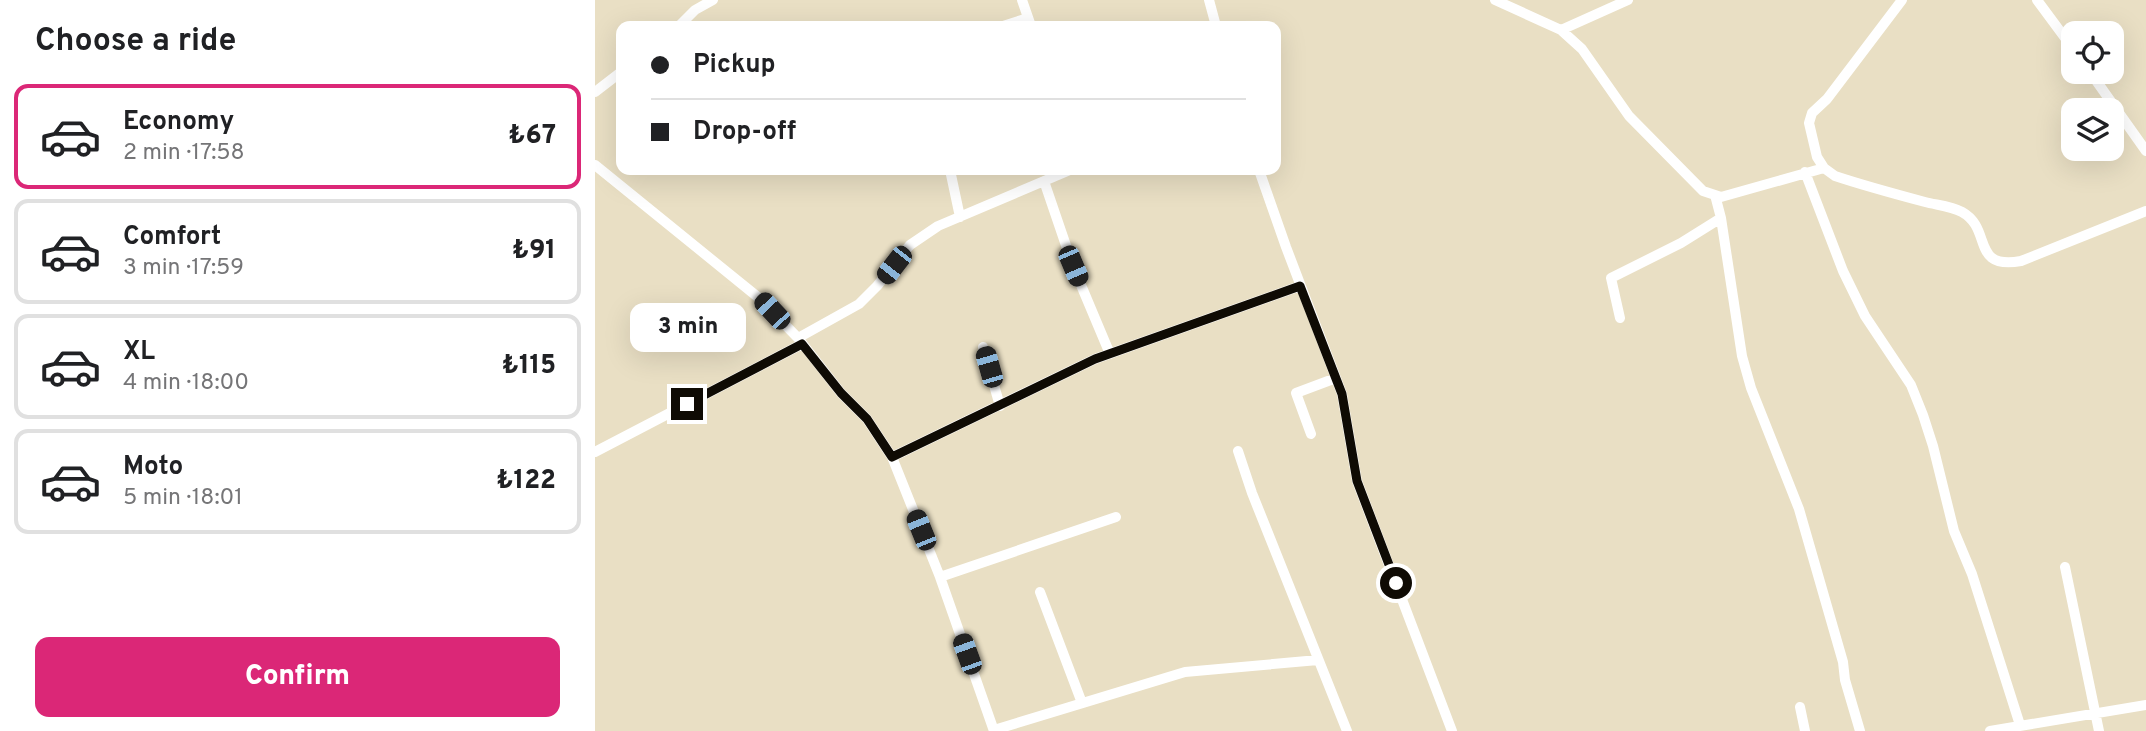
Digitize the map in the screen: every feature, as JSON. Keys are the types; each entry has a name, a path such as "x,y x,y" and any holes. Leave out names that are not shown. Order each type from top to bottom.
{"street":[{"path":"684,21 695,10 713,0"},
{"path":"1022,0 1029,21"},
{"path":"1209,0 1215,21"},
{"path":"1495,0 1561,30 1582,49 1629,116 1703,191 1721,197 1824,168"},
{"path":"1561,30 1628,0"},
{"path":"1902,0 1827,99 1812,113 1809,123 1817,157 1824,168 1835,176 1963,212 1977,229 1988,255 1996,262 2004,264 2021,261 2146,211"},
{"path":"2037,0 2061,32"},
{"path":"595,91 616,76"},
{"path":"2099,84 2146,151"},
{"path":"595,164 759,298 867,419 892,457 940,577 994,731 1185,672 1318,660"},
{"path":"1805,172 1843,271 1865,316 1911,385 1923,415 1954,531 1972,574 2020,725"},
{"path":"951,175 960,217"},
{"path":"595,452 800,341 859,304 910,245 938,226 1058,175"},
{"path":"1261,175 1342,394 1357,481 1452,731"},
{"path":"1044,181 1073,266 1110,354"},
{"path":"1715,195 1721,218 1742,356 1751,388 1799,509 1860,731"},
{"path":"1620,318 1611,278 1681,243 1721,218"},
{"path":"892,457 1110,354 1300,286"},
{"path":"983,347 1000,406"},
{"path":"1311,434 1296,393 1336,379"},
{"path":"1238,451 1347,731"},
{"path":"940,577 1116,517"},
{"path":"2065,567 2099,731"},
{"path":"1040,592 1082,703"},
{"path":"1990,731 2020,725 2035,727 2146,705"},
{"path":"1800,707 1805,731"}],"route":[{"path":"687,404 802,344 841,393 867,419 892,457 1095,359 1300,286 1342,394 1357,481 1396,583"}]}
